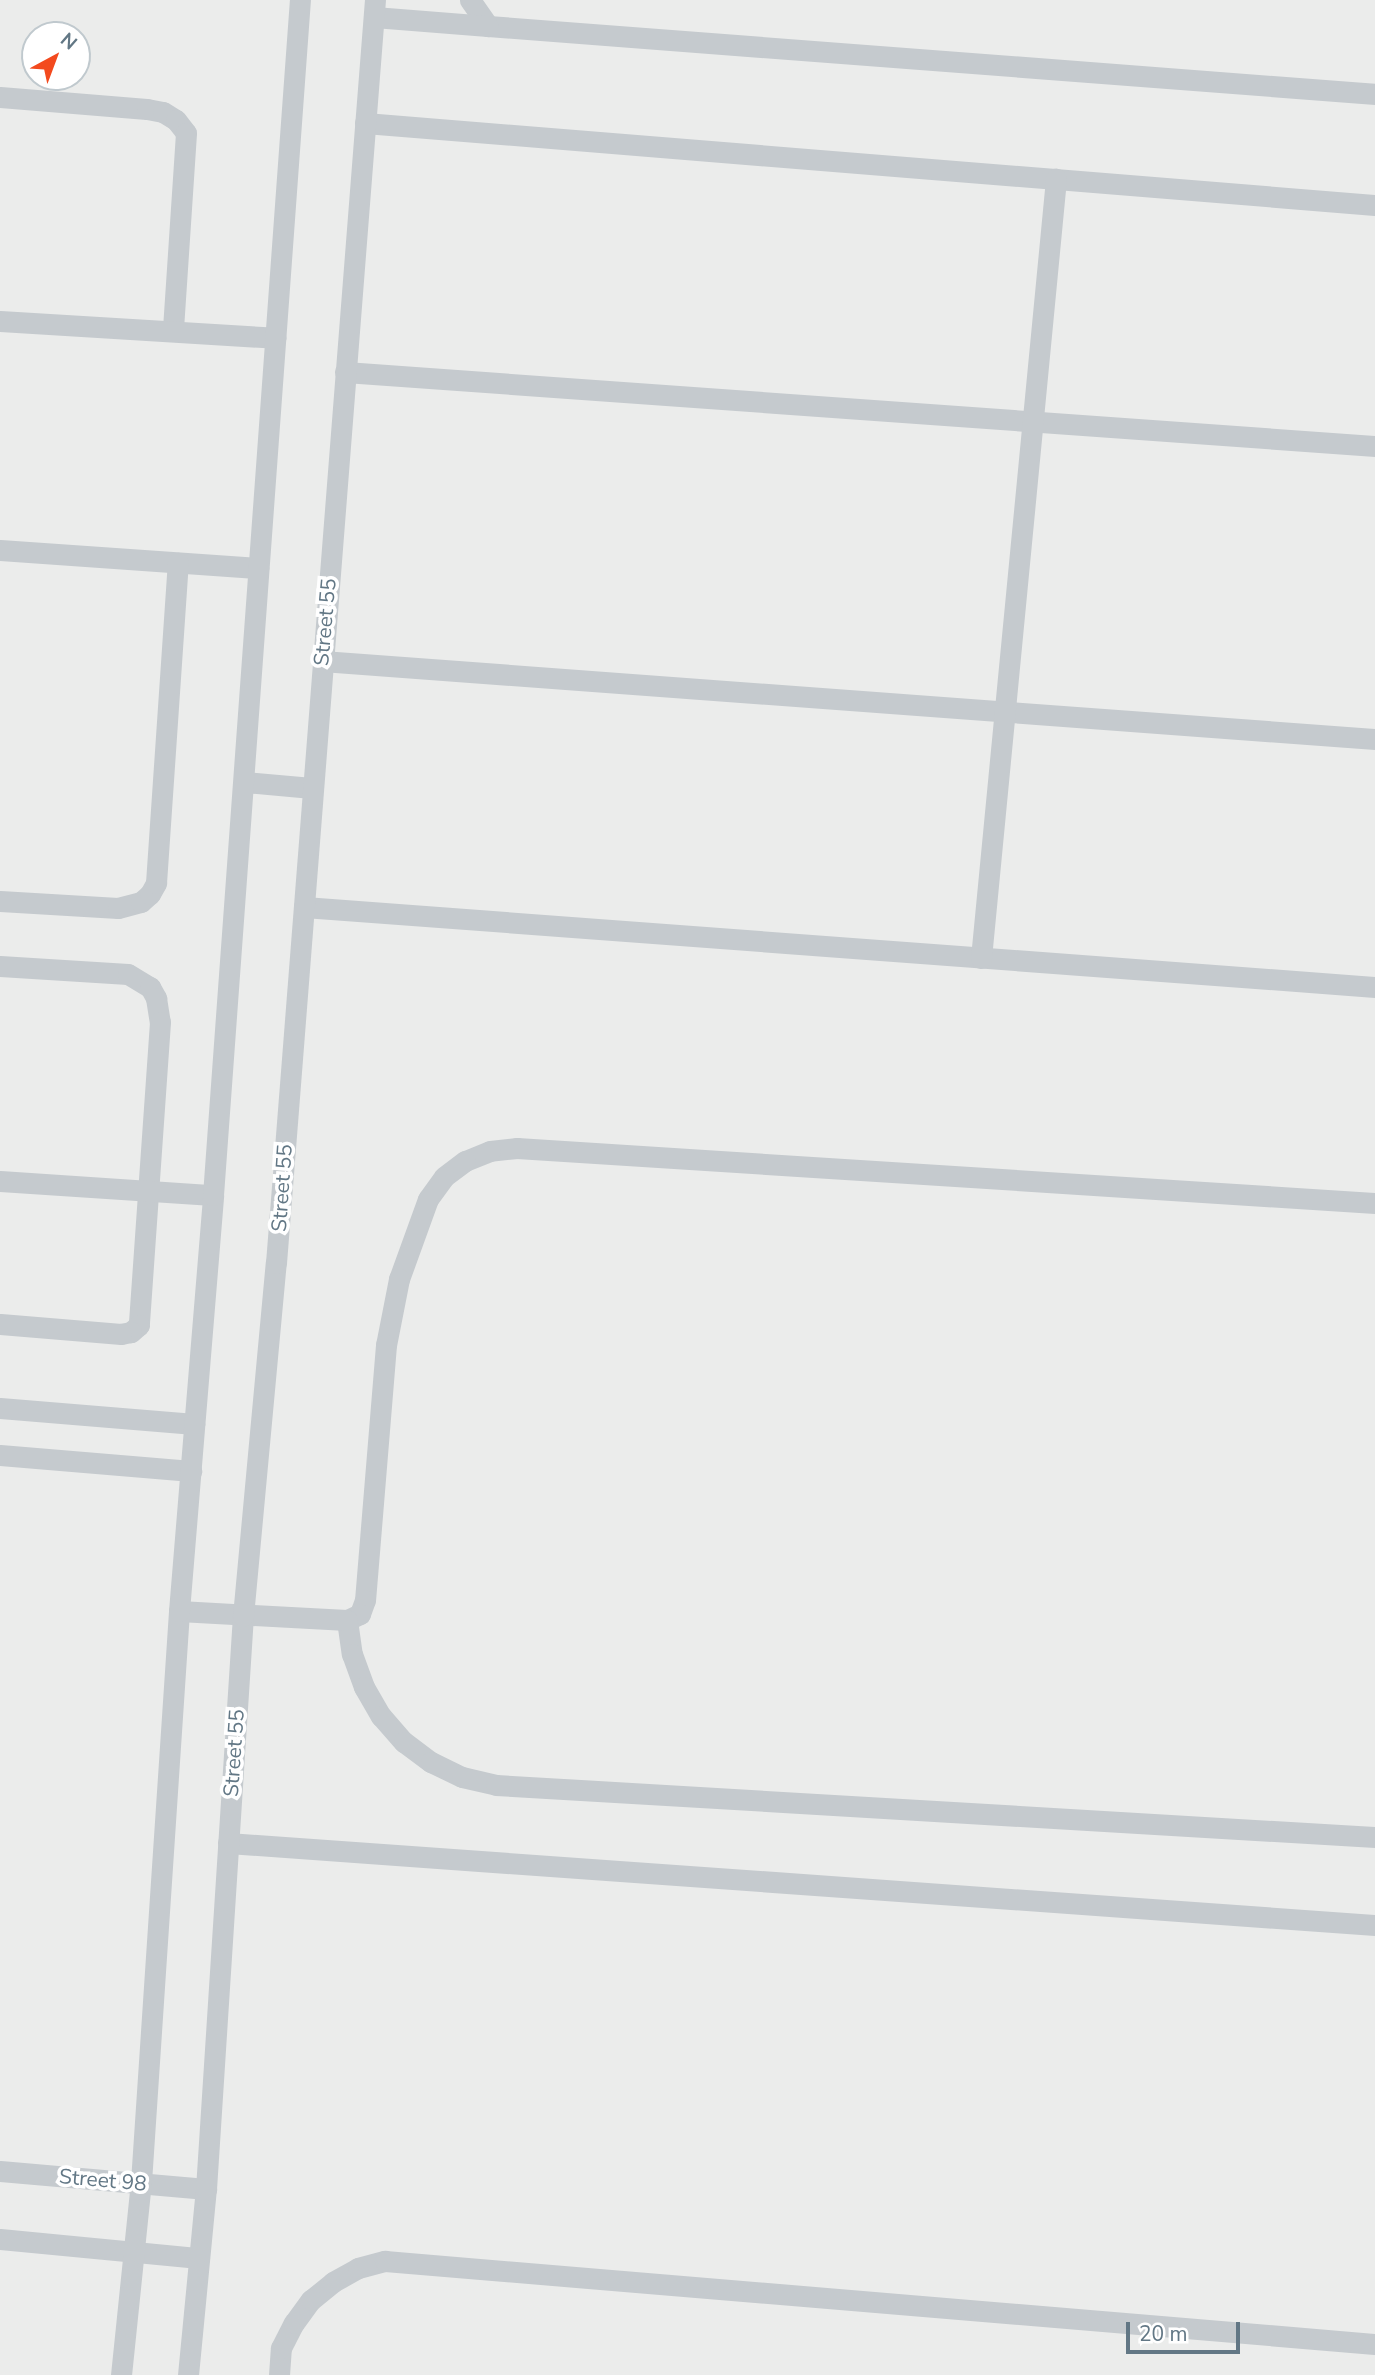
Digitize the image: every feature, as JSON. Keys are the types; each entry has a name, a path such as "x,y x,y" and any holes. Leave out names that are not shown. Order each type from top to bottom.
{"lane":[{"path":"121,2375 141,2182 179,1611 213,1195 300,0"},
{"path":"470,0 488,26"},
{"path":"374,8 488,26 1375,94"},
{"name":"Street 55","path":"188,2375 206,2189 243,1616 276,1263 374,8"},
{"path":"0,97 146,109 169,116 186,133 173,330"},
{"path":"365,123 1375,205"},
{"path":"981,958 1056,179"},
{"path":"0,321 275,338"},
{"path":"345,372 1375,446"},
{"path":"0,550 258,568"},
{"path":"0,901 130,907 150,894 156,883 178,563"},
{"path":"322,661 1375,739"},
{"path":"244,782 312,788"},
{"path":"304,907 1375,987"},
{"path":"0,966 128,974 150,987 156,998 160,1022 142,1315 136,1329 121,1334 0,1324"},
{"path":"179,1611 347,1620 360,1614 365,1600 386,1345 399,1279 428,1199 444,1177 466,1161 490,1151 517,1148 1375,1203"},
{"path":"0,1181 213,1195"},
{"path":"0,1408 194,1424"},
{"path":"0,1455 191,1471"},
{"path":"347,1620 352,1654 363,1687 381,1716 404,1742 462,1777 496,1785 1375,1837"},
{"path":"228,1843 1375,1925"},
{"name":"Street 98","path":"0,2171 206,2189"},
{"path":"0,2239 199,2258"},
{"path":"279,2375 281,2348 293,2322 311,2300 333,2282 358,2269 385,2260 1375,2344"}],"shaded area":[{"path":"0,0 1375,0 1375,2375 0,2375"}]}
